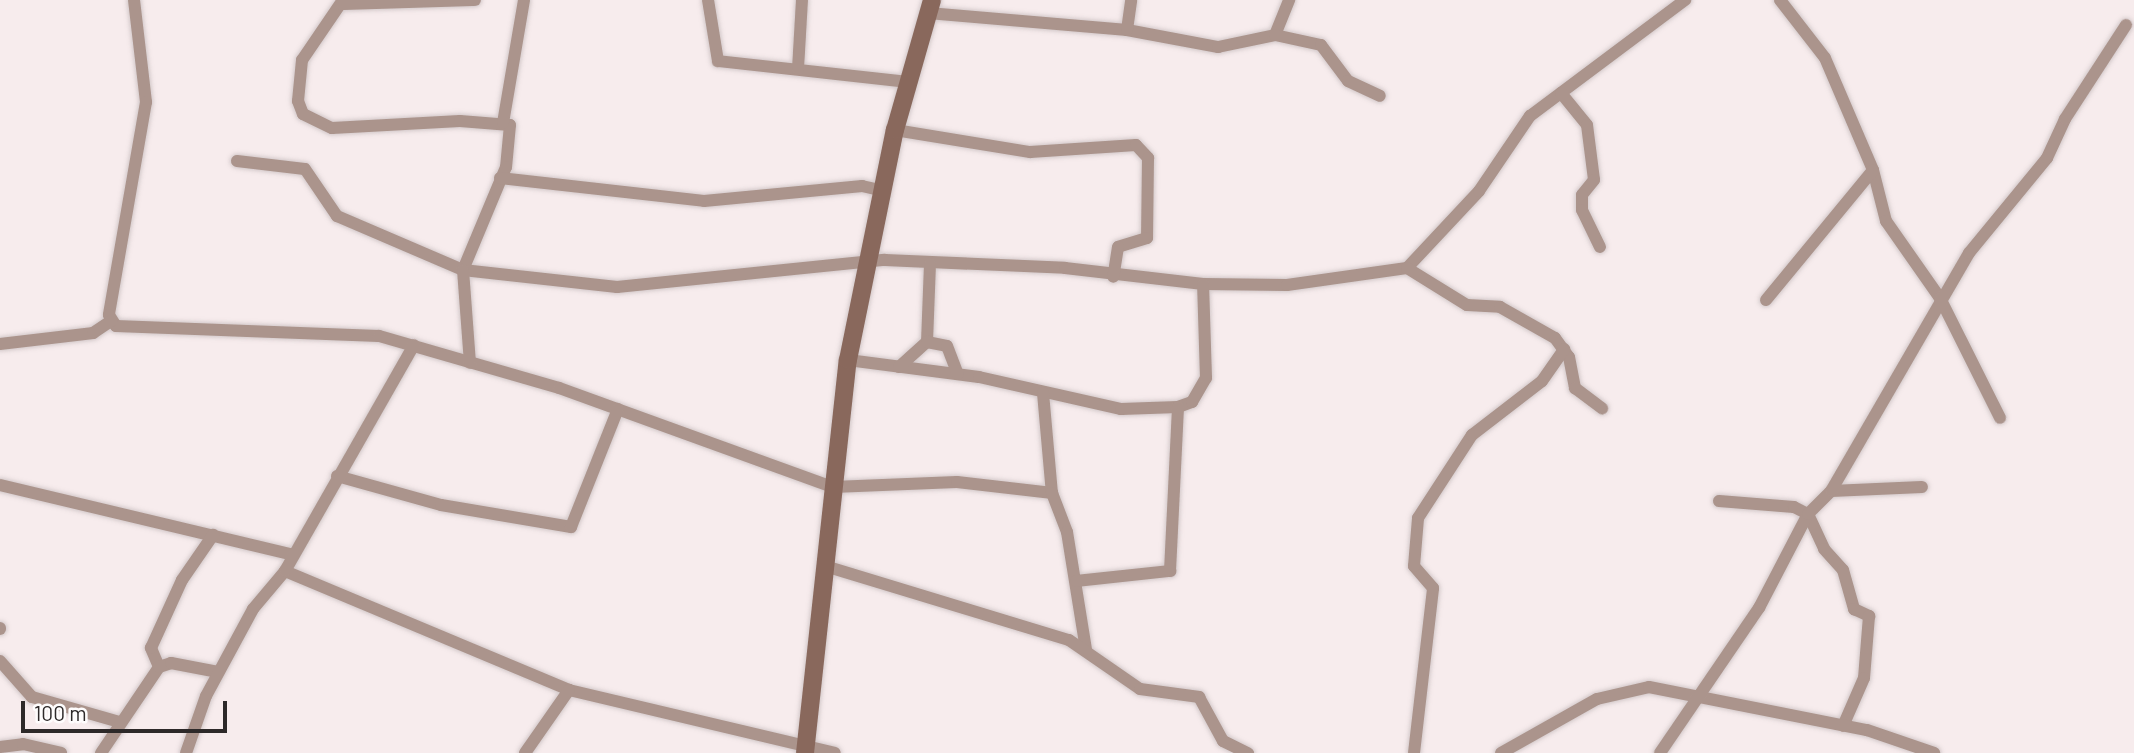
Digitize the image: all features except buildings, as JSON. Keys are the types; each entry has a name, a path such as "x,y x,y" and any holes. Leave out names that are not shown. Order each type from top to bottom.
{"street":[{"path":"111,321 144,134 134,0"},
{"path":"470,363 463,270 500,178 514,132 503,123 342,128 308,120 298,101 302,60 343,2 475,0"},
{"path":"503,123 524,0"},
{"path":"708,0 718,61 908,82"},
{"path":"798,69 802,0"},
{"path":"1127,30 1131,0"},
{"path":"1275,35 1289,0"},
{"path":"237,161 305,169 337,216 463,270 640,287 867,263 930,264 1065,268 1113,277 1203,284 1287,285 1408,268 1479,191 1530,116 1685,0"},
{"path":"1780,0 1825,58 1874,170 1886,221 1940,298 2000,418"},
{"path":"806,750 848,360 895,130 930,6 1127,30 1218,47 1275,35 1321,45 1348,81 1380,96"},
{"path":"1660,753 1697,694 1759,608 1808,514 1831,491 1940,298 2047,158 2065,119 2126,26"},
{"path":"1561,93 1587,125 1594,180 1582,195 1582,211 1600,247"},
{"path":"895,130 1030,152 1136,145 1147,158 1147,238 1118,247 1113,277"},
{"path":"1766,300 1874,170"},
{"path":"500,178 704,201 862,186 883,191"},
{"path":"899,367 927,342 930,264"},
{"path":"1408,268 1467,305 1500,307 1564,349 1575,388 1602,408"},
{"path":"848,360 958,374 1121,409 1178,407 1192,402 1206,378 1203,284"},
{"path":"0,344 93,333 111,321 352,334 414,345 618,409 764,467 833,487 957,482 1052,494"},
{"path":"927,342 947,346 958,374"},
{"path":"186,753 218,672 253,609 285,571 414,345"},
{"path":"1414,753 1433,588 1414,566 1418,518 1472,435 1542,381 1564,349"},
{"path":"1043,393 1052,494 1076,581 1086,649"},
{"path":"1076,581 1170,571 1178,407"},
{"path":"337,476 441,505 571,527 618,409"},
{"path":"0,485 293,555"},
{"path":"1831,491 1922,487"},
{"path":"1719,501 1794,507 1808,514 1824,549 1843,570 1854,609 1872,625 1864,678 1843,726"},
{"path":"159,667 151,648 182,580 213,535"},
{"path":"825,566 1086,649 1140,689 1199,697 1223,741 1248,753"},
{"path":"285,571 569,690 806,750 835,753"},
{"path":"0,662 32,697 119,722"},
{"path":"159,667 218,672"},
{"path":"101,753 119,722 159,667"},
{"path":"526,753 569,690"},
{"path":"1502,753 1618,691 1697,694 1843,726 1934,753"},
{"path":"0,747 23,744 61,753"}]}
